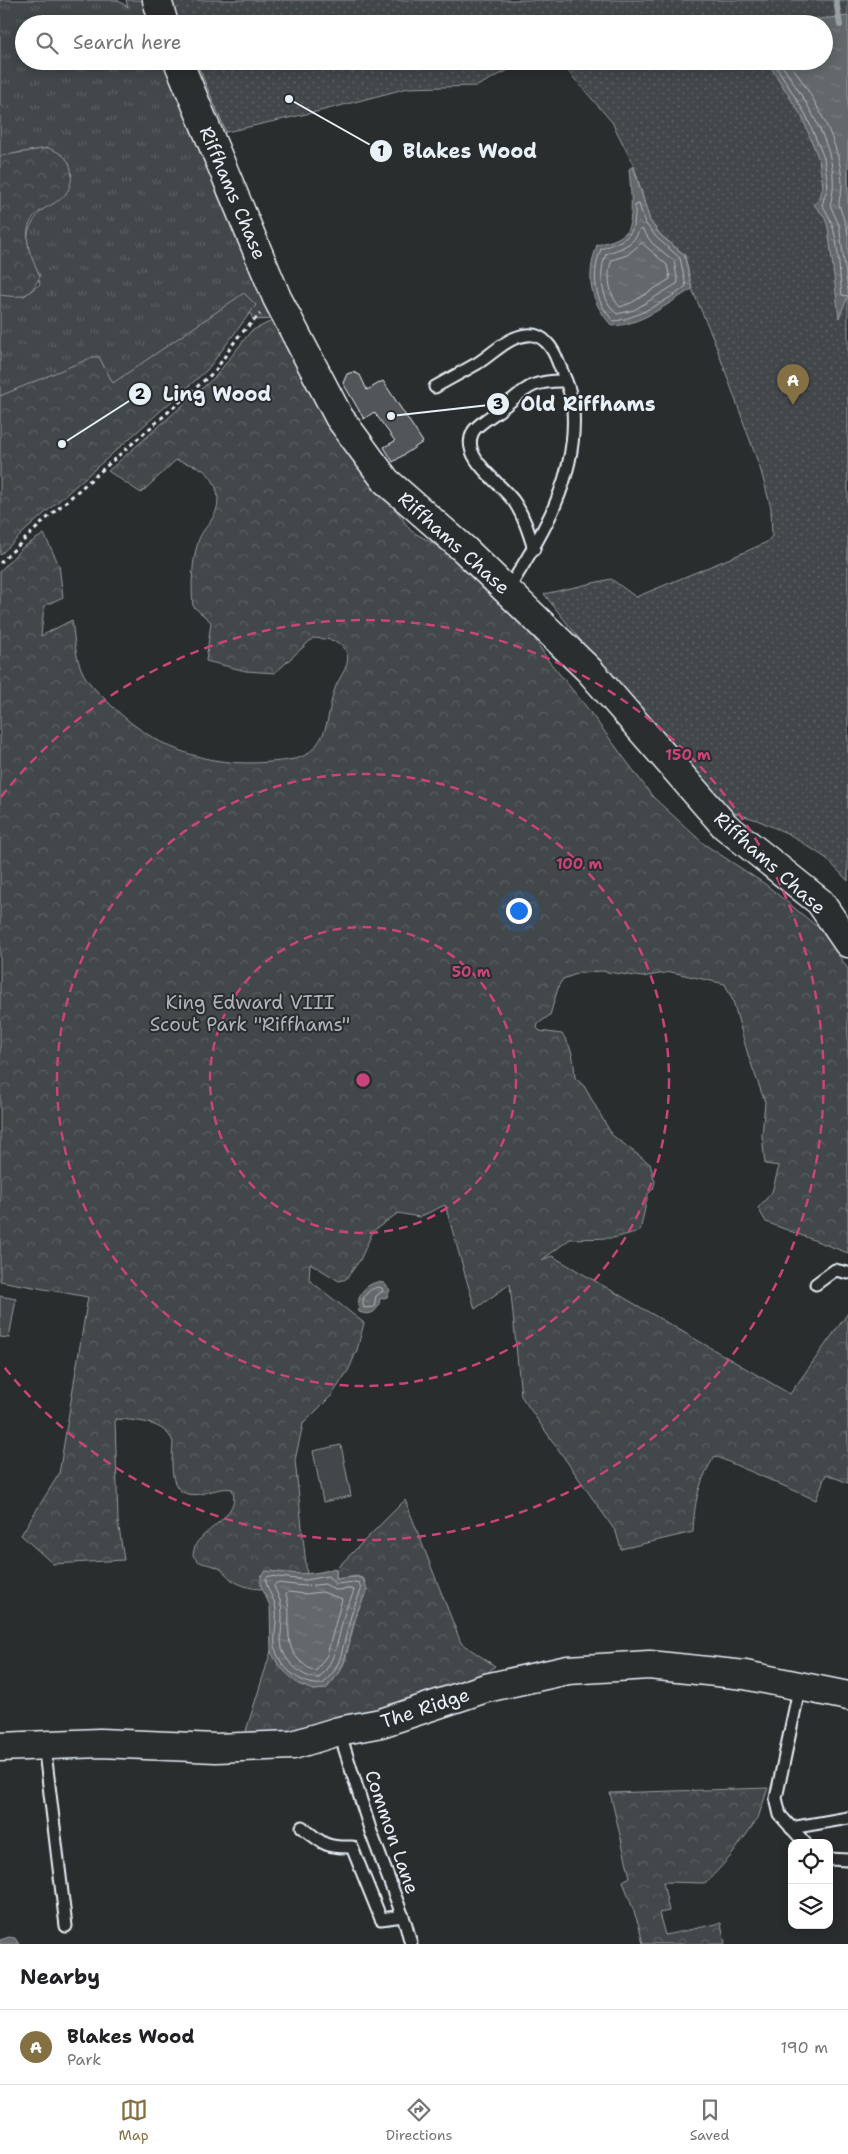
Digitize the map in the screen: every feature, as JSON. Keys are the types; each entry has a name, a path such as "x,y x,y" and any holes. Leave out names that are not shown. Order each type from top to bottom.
{"street":[{"path":"157,0 161,15"},
{"name":"Riffhams Chase","path":"182,70 277,298 339,417 386,482 465,550 590,671 725,826 820,902 848,943"},
{"name":"The Ridge","path":"0,1746 100,1743 216,1748 293,1745 381,1723 486,1688 568,1670 649,1665 745,1675 848,1696"}],"lane":[{"path":"435,387 479,362 514,338 529,334 542,338 554,352 566,381 573,407 572,437 564,483 540,538 507,591"},
{"path":"534,549 526,524 515,502 478,463 470,448 473,432 529,386 547,381 566,381"},
{"path":"816,1284 835,1270 848,1273"},
{"path":"800,1685 776,1798 780,1815 801,1839"},
{"name":"Common Lane","path":"339,1732 371,1832 403,1916 411,1944"},
{"path":"44,1744 66,1926"},
{"path":"791,1828 848,1818"},
{"path":"302,1827 321,1843 333,1848 352,1847 381,1919 403,1916"},
{"path":"833,1859 848,1860"}],"path":[{"path":"0,563 45,520 215,370 237,338 277,298"}],"green space":[{"path":"0,0 117,0 128,7 126,0 172,0 176,15 15,15 15,70 200,70 226,132 200,142 218,196 276,319 253,320 244,294 113,384 0,396 0,293 24,296 40,284 30,255 28,236 30,227 35,219 56,196 48,148 0,156"},
{"path":"172,0 848,0 848,881 826,858 789,834 757,820 722,809 705,798 544,594 611,579 636,597 745,552 767,542 772,536 771,508 761,471 714,340 692,289 685,255 661,235 650,221 634,166 612,122 567,70 833,70 833,15 176,15"},
{"path":"200,70 508,70 477,86 408,88 324,110 226,132"},
{"path":"48,148 61,154 69,164 72,175 70,186 64,196 38,212 30,222 27,235 29,247 40,276 33,289 20,296 0,295 0,156"},
{"path":"244,293 256,305 207,370 0,555 0,396 93,357 99,357 113,383"},
{"name":"King Edward VIII Scout Park \"Riffhams\"","path":"276,319 384,493 411,531 456,556 527,627 548,660 584,704 653,797 704,844 765,884 820,929 848,969 848,1253 766,1222 758,1208 772,1192 779,1166 765,1164 762,1135 765,1102 748,1055 733,1001 725,984 671,972 642,977 601,971 579,973 563,979 559,985 550,1015 538,1024 537,1028 540,1031 562,1034 569,1044 575,1078 584,1086 612,1135 650,1164 655,1182 653,1189 648,1194 640,1231 613,1238 570,1239 542,1260 552,1256 790,1394 848,1313 848,1483 826,1474 816,1500 715,1456 698,1492 693,1532 621,1549 616,1532 521,1396 510,1284 475,1309 445,1205 419,1217 398,1213 373,1231 360,1260 346,1279 339,1281 310,1263 309,1280 364,1323 357,1350 349,1369 332,1395 303,1424 295,1460 307,1575 267,1571 262,1576 263,1589 247,1587 232,1580 217,1567 197,1561 193,1555 196,1545 229,1511 234,1497 232,1489 220,1489 201,1494 182,1492 176,1486 172,1470 173,1442 169,1435 156,1426 140,1421 115,1419 118,1521 124,1560 53,1564 21,1535 59,1474 88,1297 0,1281 0,571 22,548 44,534 59,565 63,597 44,606 41,636 72,620 78,660 88,681 123,716 161,742 180,751 201,757 246,763 294,759 307,754 315,747 325,730 336,686 347,665 348,660 344,647 332,640 313,638 275,673 246,671 206,661 211,622 193,606 192,582 194,557 198,542 202,532 216,512 218,505 217,490 214,483 205,471 176,460 141,493 108,471 216,376 251,331"},
{"path":"0,1296 16,1299 9,1338 0,1337"},
{"path":"341,1445 351,1496 323,1502 313,1451"},
{"path":"405,1500 461,1643 495,1666 464,1695 341,1729 245,1734 271,1651 313,1690 326,1689 340,1672 345,1661 357,1613 367,1590 364,1579 357,1576 336,1579 336,1569"},
{"path":"768,1788 758,1818 731,1856 706,1883 663,1882 669,1911 659,1913 665,1935 721,1923 725,1944 643,1944 639,1926 623,1881 630,1877 610,1793"}],"water":[{"path":"848,16 848,296 839,318 828,227 824,216 814,205 820,198 823,186 819,160 802,117 773,70 833,70 833,18"},
{"path":"633,166 650,221 661,236 684,255 692,289 643,318 623,325 612,326 598,307 594,297 591,268 597,245 620,237 629,227 631,202 629,169"},
{"path":"377,1282 384,1283 390,1290 387,1297 380,1299 378,1307 374,1312 367,1314 359,1312 358,1306 362,1292 368,1286"},
{"path":"336,1569 336,1579 357,1577 363,1579 367,1590 356,1614 339,1673 326,1689 313,1690 298,1684 279,1666 271,1652 270,1606 261,1586 261,1576 266,1571 317,1573"},
{"path":"9,1937 15,1938 19,1944 0,1944 0,1940"}],"building":[{"path":"353,372 360,375 367,390 383,381 423,442 393,462 384,447 395,441 374,412 364,419 343,383 347,374"}],"waterway":[{"path":"836,0 840,25"}],"place":[{"name":"Blakes Wood","path":"289,99"},
{"name":"Blakes Wood","path":"793,405"},
{"name":"Old Riffhams","path":"391,416"},
{"name":"Ling Wood","path":"62,444"}]}
